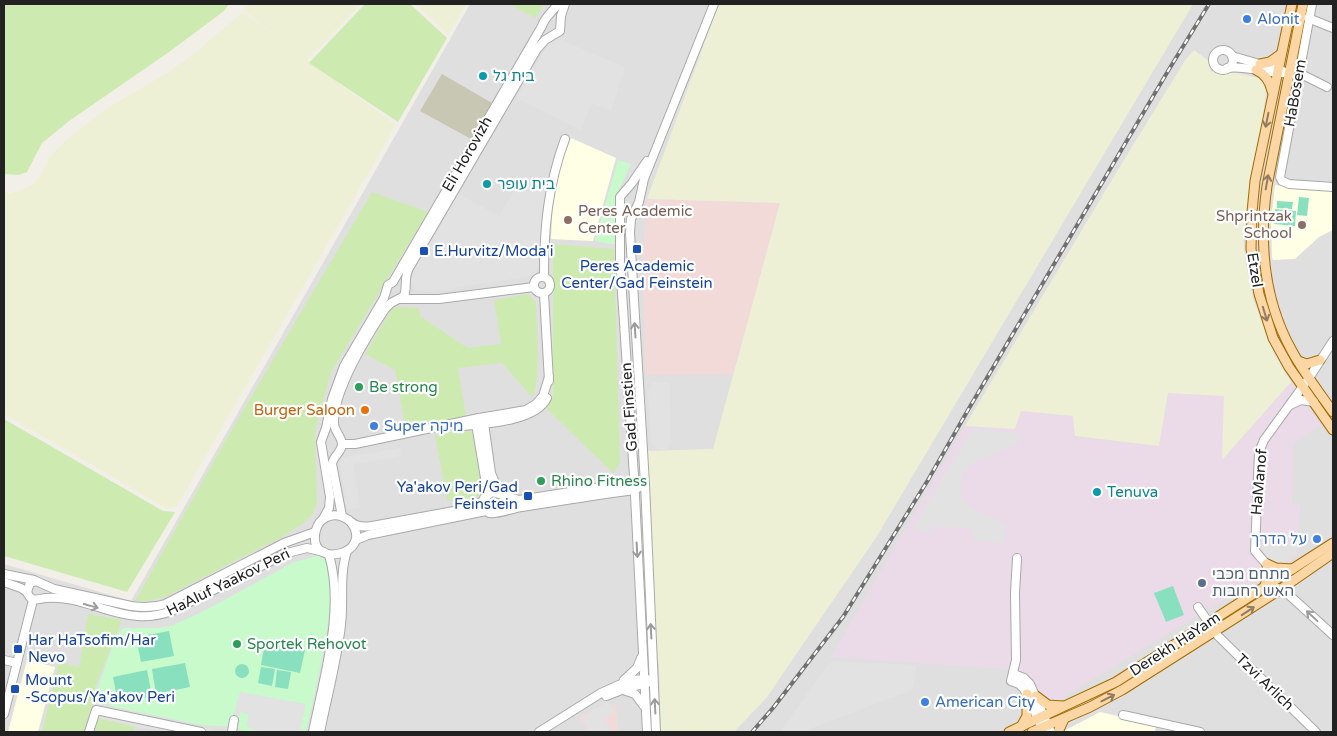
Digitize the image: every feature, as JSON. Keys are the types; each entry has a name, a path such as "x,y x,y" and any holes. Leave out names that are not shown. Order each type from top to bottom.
{"main road":[{"name":"Etzel","path":"1292,4 1255,181 1252,212 1252,249 1259,294 1273,338 1302,386 1333,430"},
{"name":"Etzel","path":"1303,4 1294,73 1266,186 1262,248 1268,282 1283,334 1298,361 1333,412"},
{"path":"1273,94 1269,82 1258,67 1270,62 1281,54"},
{"path":"1298,361 1307,364 1320,360"},
{"name":"Derekh HaYam","path":"1009,732 1021,727 1045,725 1068,705 1116,682 1333,543"},
{"name":"Derekh HaYam","path":"1032,732 1045,725 1064,719 1122,690 1281,589 1333,553"},
{"path":"1265,587 1268,577 1267,564 1276,568 1293,569"},
{"path":"1021,727 1027,716 1032,695 1052,706 1068,705"},
{"path":"1058,732 1064,719"}],"street":[{"path":"558,4 542,26 546,33 553,36 560,32 560,22 565,4"},
{"name":"Gad Finstien","path":"656,732 645,484 630,225 644,179 714,4"},
{"name":"HaBosem","path":"1312,4 1294,73 1280,172 1282,181 1289,184 1333,188"},
{"path":"548,18 556,18 560,22"},
{"path":"1308,18 1333,28"},
{"name":"Eli Horovizh","path":"393,282 542,26"},
{"name":"Eli Horovizh","path":"405,288 405,277 409,268 537,49 544,40 553,36"},
{"path":"1258,67 1218,68 1214,63 1214,57 1223,50 1258,67 1294,73 1326,88"},
{"path":"1227,68 1232,64 1232,56"},
{"path":"544,277 546,215 553,175 565,138"},
{"name":"Gad Finstien","path":"623,192 637,177 658,144"},
{"path":"628,190 634,191 638,202 628,209 620,202 623,192 628,190"},
{"name":"Gad Finstien","path":"620,202 620,262 647,732"},
{"path":"544,277 549,280 551,286 549,291 544,294 538,293 534,287 536,279 544,277"},
{"path":"313,732 334,622 335,581 327,553 316,541 315,532 329,508 330,497 321,445 332,398 340,376 384,298 388,285 398,281 411,295 420,299"},
{"path":"386,291 390,298 439,299 534,287"},
{"path":"327,553 338,555 350,549 355,533 345,518 332,467 332,460 342,444 335,429 334,418 346,378 383,312 388,305 405,294 405,288"},
{"path":"342,444 355,444 435,427 520,417 529,415 539,409 549,393 544,294"},
{"name":"HaManof","path":"1296,579 1281,576 1255,551 1259,452 1264,440 1333,341"},
{"path":"1289,406 1301,400 1314,402"},
{"path":"479,422 486,484 483,506 486,511 492,514 645,484"},
{"path":"479,422 491,473 505,502 502,511"},
{"path":"324,437 329,434 338,436"},
{"path":"323,452 330,455 336,454"},
{"path":"615,489 628,477 632,458"},
{"path":"323,519 332,515 345,518 364,527 372,526 470,508 492,492 519,500 615,489 628,495 635,502"},
{"path":"320,732 340,635 343,563 356,540 368,535 486,511"},
{"name":"HaAluf Yaakov Peri","path":"4,574 39,582 54,589 131,606 151,608 165,604 284,543 315,532"},
{"name":"HaAluf Yaakov Peri","path":"43,598 69,600 129,615 159,615 180,607 287,553 307,548 327,553"},
{"path":"1017,558 1014,593 1016,660 1012,677 1032,695 1045,725"},
{"path":"1291,596 1292,585 1296,579"},
{"path":"4,582 21,588 33,600 43,598 46,592 39,582 28,586 27,592"},
{"path":"1265,587 1281,589 1291,596 1333,635"},
{"path":"4,714 33,600"},
{"name":"Tzvi Arlich","path":"1198,607 1214,632 1316,732"},
{"path":"618,688 637,668 641,662 642,654"},
{"path":"4,660 17,663"},
{"path":"539,732 598,695 636,679 644,681 654,680"},
{"path":"618,688 635,694 646,710"},
{"path":"89,732 96,710 201,732"},
{"path":"1123,715 1200,732"},
{"path":"232,732 234,720"}],"shaded area":[{"path":"249,4 361,4 307,60 396,125 177,506 166,508 4,414 4,191 10,194 30,186 39,178 49,158 65,141 104,110 187,59 243,12 273,34 243,10"},
{"path":"416,4 466,4 448,35"},
{"path":"470,4 1333,4 1333,732 4,732 4,564 131,601"},
{"path":"719,4 1193,4 877,536 767,697 734,732 661,732 659,666 650,605 648,451 713,449 780,203 647,199"},
{"path":"559,39 625,67 611,111 592,103 581,130 516,98 550,42"},
{"path":"1194,50 1210,62 1210,71 1219,73 1231,72 1259,78 1265,83 1262,128 1243,237 1246,265 1253,298 1274,354 1291,382 1222,460 1224,396 1168,393 1159,446 1075,436 1073,416 1021,411 1015,429 965,426 1116,173 1186,59"},
{"path":"442,74 492,103 471,139 420,111"},
{"path":"571,138 616,158 593,241 551,239 553,198 556,181"},
{"path":"523,176 546,190 541,228 540,262 535,274 428,292 414,288 410,282 413,272 459,194 499,216"},
{"name":"Shprintzak School","path":"1275,185 1333,191 1333,230 1319,237 1295,259 1273,260 1272,257 1271,221"},
{"path":"647,199 780,203 733,374 646,375 642,262"},
{"path":"652,382 669,383 671,439 667,449 659,451 653,446 651,440 648,394"},
{"path":"1291,382 1321,425 1293,443 1292,504 1300,505 1297,555 1060,699 1051,702 1022,673 1006,669 831,657 965,426 1015,429 1021,411 1074,416 1075,437 1159,446 1168,393 1225,396 1223,460"},
{"path":"972,429 1022,434 1018,444 972,463 963,472 960,483 961,495 965,503 976,511 1001,521 1005,527 1005,543 974,540 972,528 930,527 929,533 913,528"},
{"path":"400,448 401,456 353,464 360,508 347,510 339,458"},
{"path":"1260,544 1298,544 1296,553 1271,570 1262,555"},
{"path":"27,660 55,667 38,732 8,732"},
{"path":"833,661 917,665 912,690 802,732 780,732 827,666"},
{"path":"240,692 306,704 300,732 265,732 250,729 247,725 248,714 240,712 238,722 232,721"},
{"path":"608,701 613,709 613,713 604,719 613,732 590,732 582,718"},
{"path":"94,703 223,732 162,732 91,716"},
{"path":"616,704 618,732 589,732 579,717 597,708"},
{"path":"1100,712 1156,725 1155,732 1062,732"}],"green space":[{"path":"4,4 229,4 224,11 169,52 69,121 42,143 27,172 19,175 4,174"},
{"path":"365,4 410,4 447,38 398,122 309,63"},
{"path":"509,4 544,4 535,18"},
{"path":"618,160 631,164 616,200 616,245 595,241"},
{"path":"372,192 428,212 331,372 315,431 317,504 312,515 304,523 282,537 165,597 148,601 135,601 228,436"},
{"path":"1299,197 1309,198 1307,216 1297,215"},
{"path":"1277,201 1293,202 1292,209 1277,208"},
{"path":"1275,209 1296,211 1295,226 1274,224"},
{"path":"553,244 614,249 620,463 613,473 547,409 553,395"},
{"path":"528,294 536,302 538,365 532,397 502,363 458,368 466,416 406,429 395,370 365,354 393,307 419,308 420,316 468,348 501,344 494,300"},
{"path":"4,419 163,511 175,512 127,592 4,556"},
{"path":"464,430 471,431 473,434 482,488 475,498 447,501 435,435"},
{"path":"317,556 326,561 330,574 331,594 325,644 306,732 243,732 237,727 201,725 114,707 106,704 99,696 99,684 117,634 124,628 171,626 204,611 294,562"},
{"path":"1173,586 1184,615 1166,622 1154,593"},
{"path":"88,614 122,620 96,685 89,716 136,727 134,732 42,732 59,662 79,667"},
{"path":"169,631 174,656 141,662 136,637"},
{"path":"265,642 305,650 300,673 261,665"},
{"path":"185,663 190,687 156,694 152,669"},
{"path":"239,664 245,664 249,671 245,678 239,678 235,674 235,668"},
{"path":"261,667 275,669 272,686 258,683"},
{"path":"147,670 152,696 118,702 113,677"},
{"path":"277,670 291,672 288,689 275,687"}],"railway":[{"path":"752,732 773,708 843,617 928,480 1209,4"}],"place":[{"name":"Alonit","path":"1247,19"},
{"name":"בית גל","path":"483,76"},
{"name":"בית עופר","path":"487,184"},
{"name":"Peres Academic Center","path":"568,220"},
{"name":"Shprintzak School","path":"1302,225"},
{"name":"Peres Academic Center/Gad Feinstein","path":"637,249"},
{"name":"E.Hurvitz/Moda'i","path":"424,251"},
{"name":"Be strong","path":"359,387"},
{"name":"Burger Saloon","path":"365,410"},
{"name":"Super מיקה","path":"374,426"},
{"name":"Rhino Fitness","path":"541,481"},
{"name":"Tenuva","path":"1097,492"},
{"name":"Ya'akov Peri/Gad Feinstein","path":"528,496"},
{"name":"על הדרך","path":"1317,539"},
{"name":"מתחם מכבי האש רחובות","path":"1202,583"},
{"name":"Sportek Rehovot","path":"237,644"},
{"name":"Har HaTsofim/Har Nevo","path":"18,649"},
{"name":"Mount -Scopus/Ya'akov Peri","path":"15,689"},
{"name":"American City","path":"925,702"}]}
